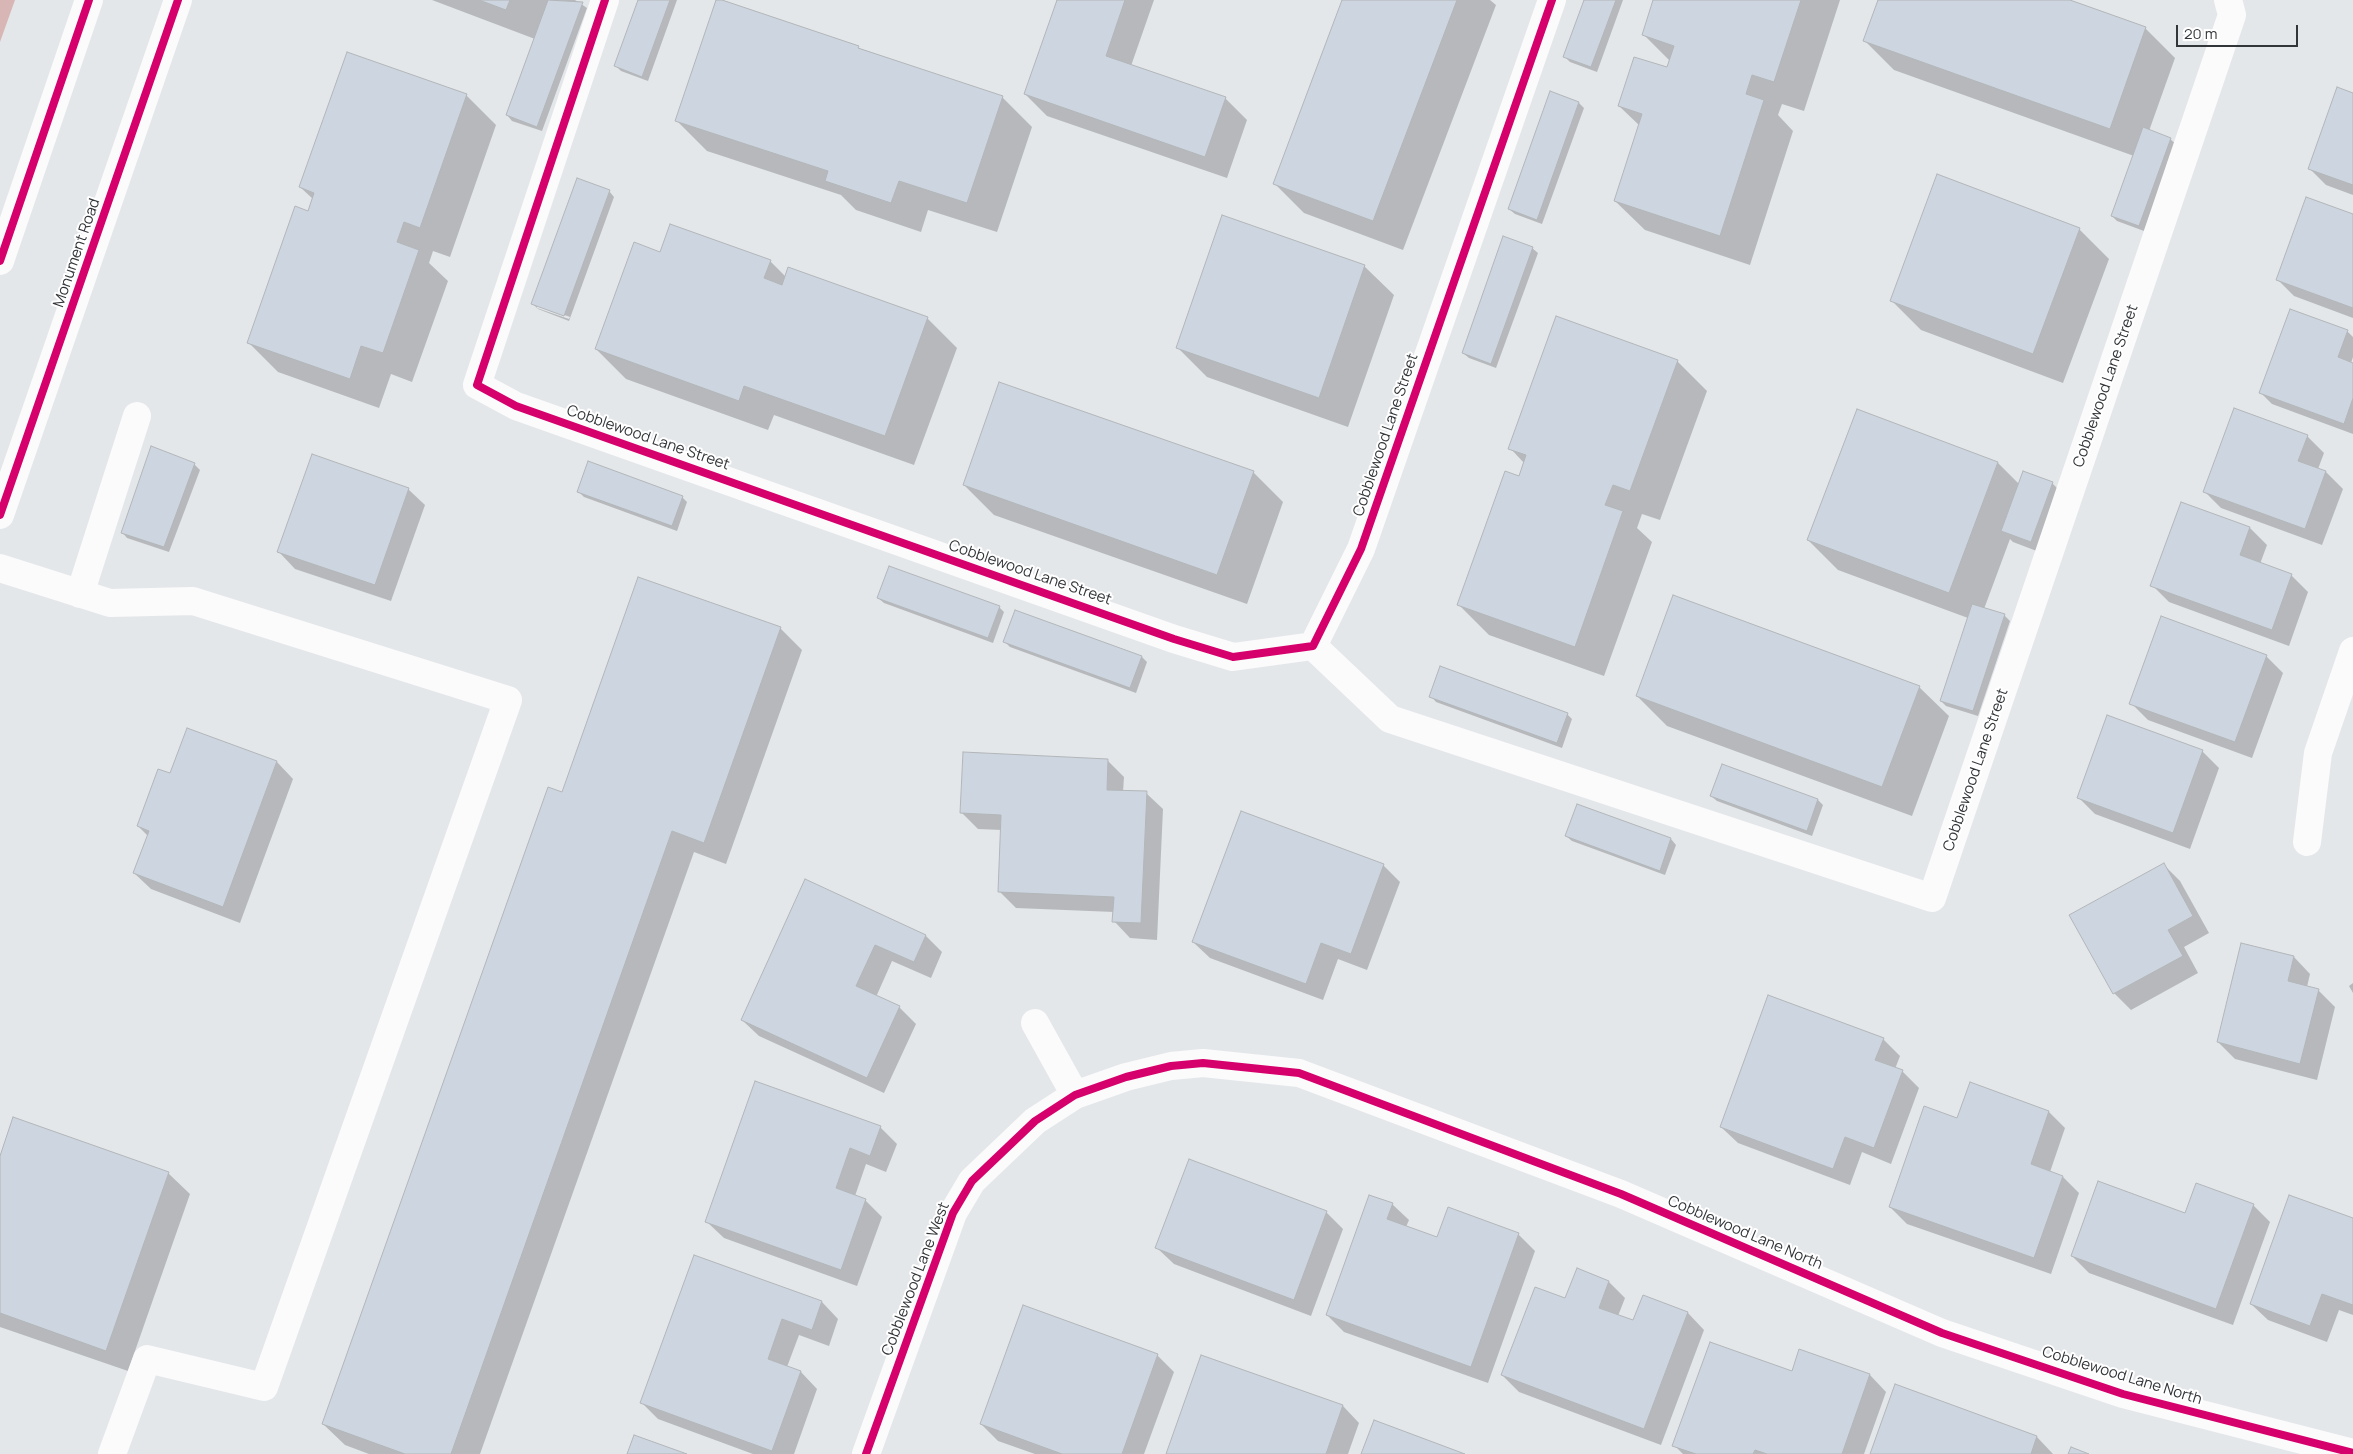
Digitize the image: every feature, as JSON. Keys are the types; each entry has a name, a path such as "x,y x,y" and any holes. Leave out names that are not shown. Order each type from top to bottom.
{"street":[{"path":"0,261 88,0"},
{"name":"Monument Road","path":"0,516 178,0"},
{"name":"Cobblewood Lane Street","path":"605,0 477,385 516,406 1155,632 1233,657 1313,646"},
{"name":"Cobblewood Lane Street","path":"1313,646 1361,549 1552,0"},
{"name":"Cobblewood Lane Street","path":"1313,646 1390,719 1932,898 2232,15 2228,0"},
{"path":"80,594 137,416"},
{"path":"0,568 110,603 193,601 508,700 264,1387 147,1359 112,1454"},
{"path":"2307,842 2318,753 2353,651"},
{"path":"1035,1023 1075,1095"},
{"name":"Cobblewood Lane North","path":"1126,1077 1171,1066 1203,1063 1299,1073 1621,1194 1942,1333 2123,1394 2340,1452"},
{"name":"Cobblewood Lane West","path":"866,1454 953,1213 972,1181 1035,1121 1075,1095 1126,1077"}],"shaded area":[{"path":"0,0 15,0 0,42"}],"building":[{"path":"479,0 510,0 506,10"},
{"path":"548,0 583,2 537,127 506,115"},
{"path":"638,0 670,0 642,77 614,66"},
{"path":"716,0 722,0 1003,96 967,203 899,181 891,203 825,181 828,171 675,121"},
{"path":"1057,0 1125,0 1106,56 1226,97 1205,157 1024,94"},
{"path":"1342,0 1457,0 1373,221 1273,184"},
{"path":"1584,0 1616,0 1591,67 1563,57"},
{"path":"1653,0 1801,0 1774,82 1752,75 1746,94 1764,100 1720,236 1614,201 1642,114 1618,106 1634,57 1667,67 1674,46 1642,35"},
{"path":"1878,0 2070,0 2146,27 2110,129 1863,41"},
{"path":"347,52 467,94 420,228 404,222 397,242 419,250 383,353 361,346 350,379 247,343 295,206 308,211 314,193 299,187"},
{"path":"2337,87 2353,93 2353,185 2308,169"},
{"path":"1550,91 1579,102 1537,220 1508,209"},
{"path":"2143,127 2171,138 2139,226 2111,216"},
{"path":"1937,174 2080,228 2033,354 1890,301"},
{"path":"577,178 610,190 564,316 531,304"},
{"path":"2306,197 2353,214 2353,308 2276,280"},
{"path":"1222,215 1365,265 1319,398 1176,348"},
{"path":"670,224 771,260 764,278 782,285 788,267 928,317 885,436 744,386 739,401 595,349 634,242 660,252"},
{"path":"1503,236 1533,247 1491,364 1462,353"},
{"path":"2290,309 2348,330 2338,357 2353,363 2353,398 2344,424 2259,393"},
{"path":"1556,316 1678,360 1630,491 1613,485 1605,505 1623,511 1575,647 1457,605 1505,471 1519,476 1526,455 1508,449"},
{"path":"999,382 1254,471 1217,575 963,485"},
{"path":"2234,408 2308,435 2298,461 2326,471 2305,529 2203,492"},
{"path":"1857,409 1998,462 1949,593 1807,540"},
{"path":"151,446 195,463 164,547 121,533"},
{"path":"312,454 409,488 375,585 277,552"},
{"path":"588,461 683,496 672,526 577,492"},
{"path":"2023,471 2053,482 2031,542 2001,531"},
{"path":"2181,502 2250,527 2240,555 2292,574 2272,630 2150,586"},
{"path":"889,566 1000,606 988,638 877,598"},
{"path":"638,577 781,627 704,843 672,831 451,1454 405,1454 322,1424 548,787 562,792"},
{"path":"1673,595 1920,686 1882,787 1636,696"},
{"path":"1972,604 2005,614 1973,711 1940,701"},
{"path":"1015,610 1142,656 1130,688 1003,642"},
{"path":"2161,616 2267,655 2235,742 2129,704"},
{"path":"1440,666 1568,713 1557,743 1429,697"},
{"path":"2107,715 2203,750 2173,833 2077,798"},
{"path":"187,728 277,761 223,907 133,873 149,831 137,826 158,769 170,773"},
{"path":"963,752 1108,759 1107,790 1147,791 1141,923 1112,922 1114,897 998,892 1001,815 960,813"},
{"path":"1722,764 1818,799 1807,831 1710,796"},
{"path":"1577,804 1671,838 1660,871 1565,836"},
{"path":"1241,811 1384,864 1351,954 1321,943 1306,984 1192,942"},
{"path":"2164,863 2193,916 2168,930 2183,956 2113,994 2069,915"},
{"path":"805,879 926,935 914,962 875,945 856,986 900,1006 867,1078 741,1020"},
{"path":"2241,943 2294,956 2288,981 2319,989 2300,1064 2217,1042"},
{"path":"1768,995 1884,1038 1875,1060 1903,1070 1874,1148 1845,1137 1833,1169 1720,1127"},
{"path":"755,1081 881,1126 870,1156 850,1148 836,1188 866,1199 841,1270 705,1222"},
{"path":"1970,1082 2049,1111 2031,1164 2063,1176 2034,1258 1889,1207 1924,1106 1957,1118"},
{"path":"13,1117 169,1172 106,1351 0,1313 0,1156"},
{"path":"1189,1159 1327,1211 1294,1300 1155,1248"},
{"path":"2098,1181 2185,1213 2196,1183 2254,1204 2216,1309 2071,1256"},
{"path":"1369,1195 1393,1203 1387,1219 1437,1237 1448,1207 1519,1233 1471,1367 1326,1315"},
{"path":"2289,1195 2353,1218 2353,1305 2322,1294 2310,1326 2250,1304"},
{"path":"694,1255 822,1301 812,1330 782,1319 768,1359 801,1371 772,1451 640,1403"},
{"path":"1577,1268 1609,1281 1599,1308 1633,1320 1643,1295 1688,1312 1644,1429 1501,1375 1535,1287 1565,1298"},
{"path":"1023,1305 1158,1354 1122,1454 1062,1454 980,1424"},
{"path":"1710,1342 1792,1371 1799,1349 1870,1374 1842,1454 1767,1454 1755,1450 1753,1454 1696,1454 1672,1446"},
{"path":"1201,1355 1343,1405 1326,1454 1166,1454"},
{"path":"1895,1384 2037,1436 2031,1454 1870,1454"},
{"path":"1374,1420 1465,1454 1361,1454"},
{"path":"634,1435 687,1454 627,1454"},
{"path":"2071,1447 2089,1454 2068,1454"}],"cycle path":[{"path":"0,261 89,0"},
{"path":"0,515 178,0"},
{"path":"605,0 477,385 516,406 1174,639 1233,657 1313,646 1361,549 1552,0"},
{"path":"866,1454 953,1213 972,1181 1035,1121 1075,1095 1126,1077 1171,1066 1203,1063 1299,1073 1621,1194 1942,1333 2123,1394 2353,1453"}]}
